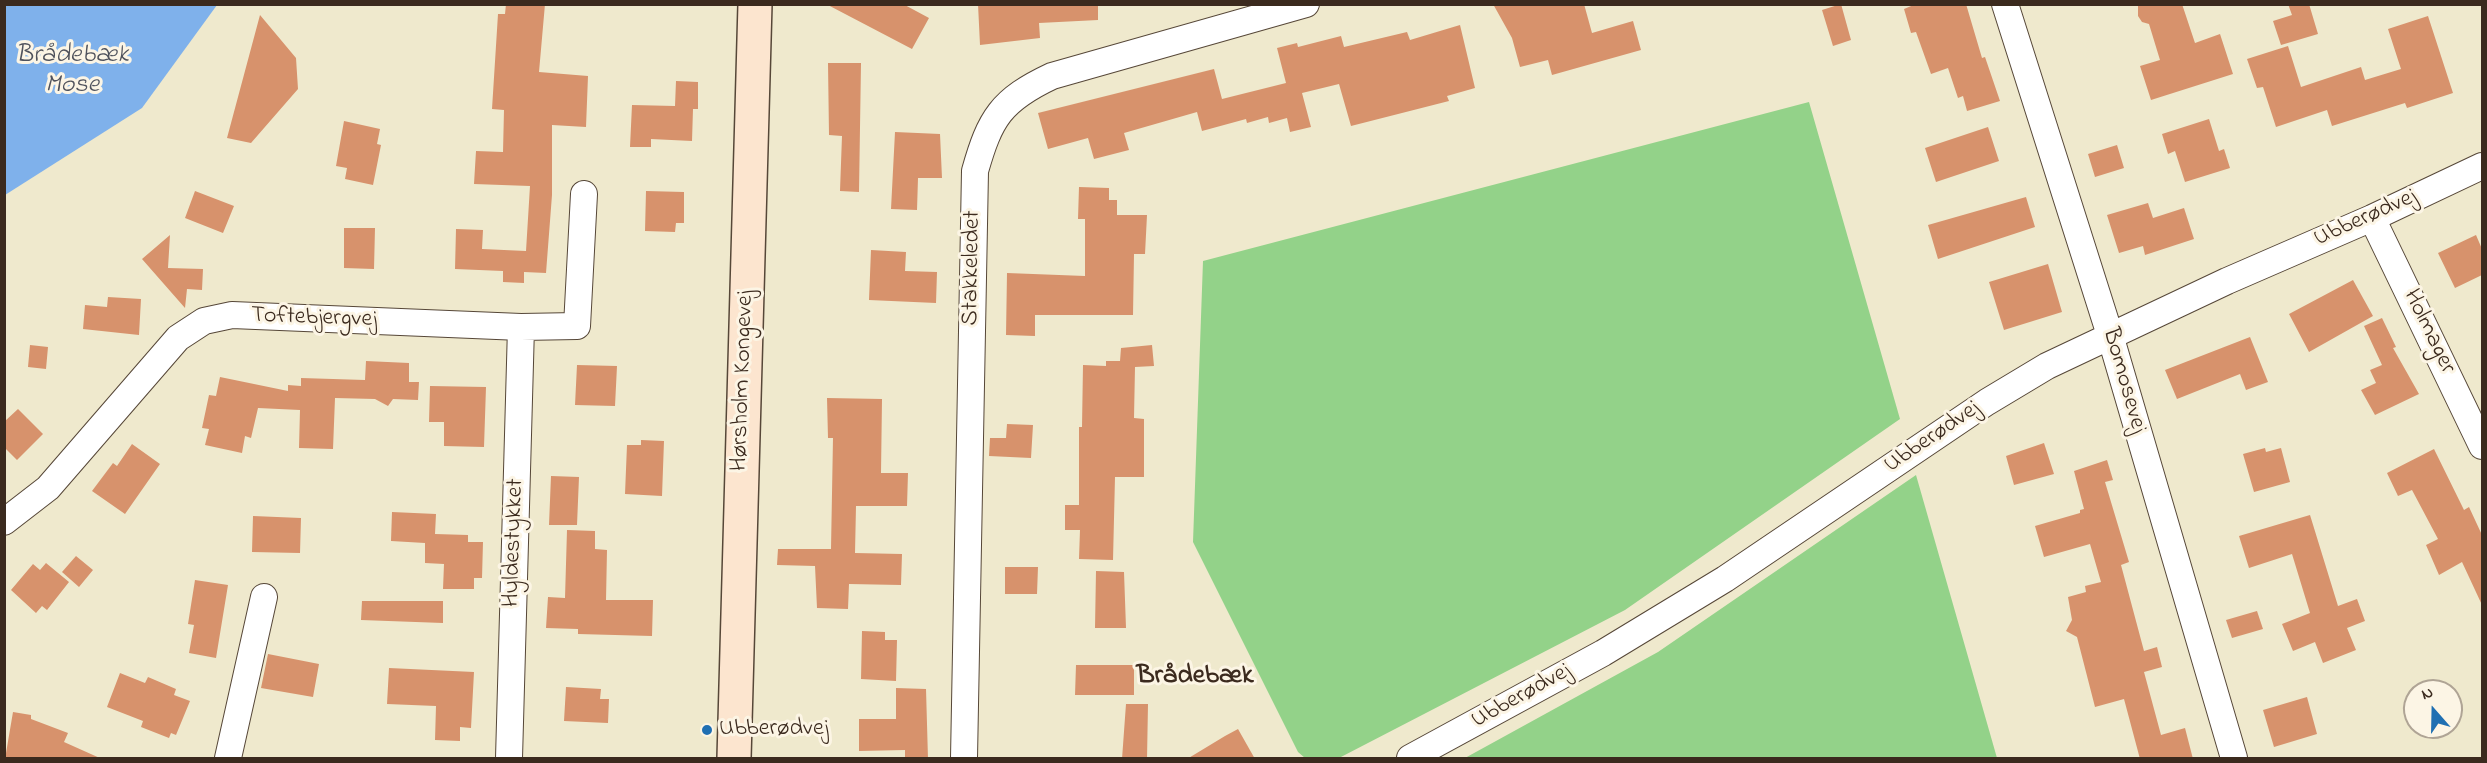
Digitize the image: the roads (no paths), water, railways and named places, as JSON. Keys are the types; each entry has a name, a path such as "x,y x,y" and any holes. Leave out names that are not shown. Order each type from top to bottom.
{"main road":[{"name":"Hørsholm Kongevej","path":"734,759 755,4"}],"street":[{"name":"Stakkeledet","path":"964,759 975,171 985,135 1006,103 1027,88 1052,76 1306,4"},
{"name":"Bomosevej","path":"2005,4 2110,335 2234,759"},
{"name":"Ubberødvej","path":"1410,759 1603,653 1725,579 1987,402 2047,366 2110,335 2372,218 2482,166"},
{"name":"Toftebjergvej","path":"4,522 48,488 178,338 204,321 232,315 521,327 577,326 584,194"},
{"name":"Holmager","path":"2372,218 2482,446"},
{"name":"Hyldestykket","path":"509,759 521,327"},
{"path":"228,759 264,597"}],"water":[{"name":"Brådebæk Mose","path":"5,4 217,5 142,108 5,195"}],"place":[{"name":"Ubberødvej","path":"707,730"}],"district":[{"name":"Brådebæk","path":"1195,678"}]}
